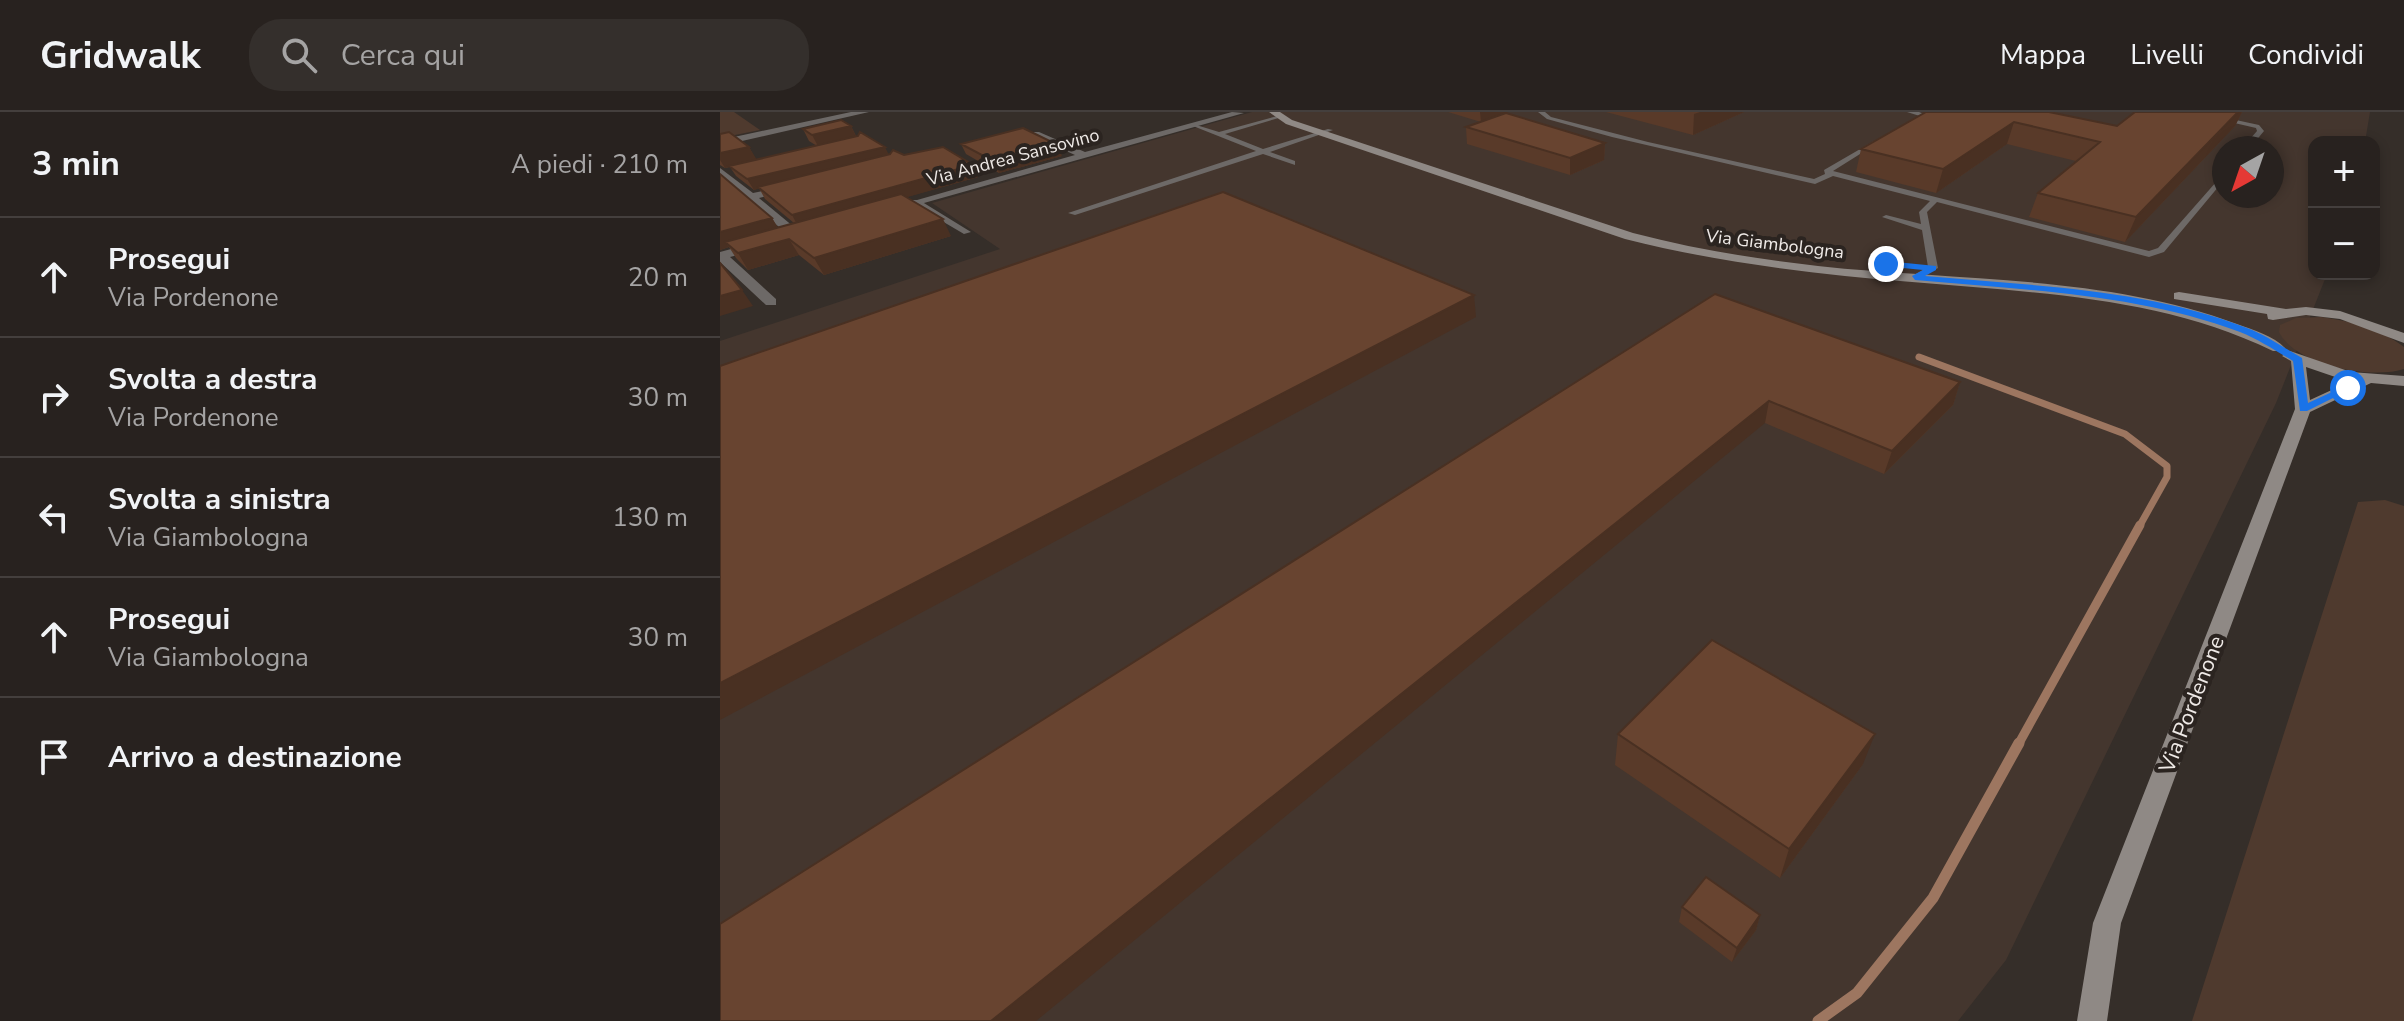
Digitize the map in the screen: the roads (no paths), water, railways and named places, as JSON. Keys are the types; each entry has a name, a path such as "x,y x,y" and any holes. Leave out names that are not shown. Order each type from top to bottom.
{"street":[{"path":"720,143 864,112"},
{"name":"Via Andrea Sansovino","path":"871,215 1239,113"},
{"name":"Via Giambologna","path":"1280,114 1629,236 1682,250 1767,264 2141,301 2214,319 2247,331 2298,360 2365,380"},
{"name":"Via Giambologna","path":"1280,114 1645,232 1685,241 1755,252 2128,287 2222,305 2344,316 2404,339"},
{"path":"1036,134 1085,156"},
{"name":"Via Giambologna","path":"1403,158 1511,187"},
{"path":"980,169 998,180"},
{"path":"722,173 796,235"},
{"path":"750,197 806,183"},
{"path":"781,240 811,231"},
{"path":"721,256 766,244"},
{"path":"721,256 771,302"},
{"path":"2278,348 2267,337 2264,325 2272,317 2286,313"},
{"name":"Via Pordenone","path":"2091,1015 2107,923 2303,409 2298,360"},
{"path":"2303,409 2365,380 2403,381"}],"lane":[{"path":"1541,112 1549,118 1619,139 1692,151 1815,182 1831,174"},
{"path":"1910,112 1926,113"},
{"path":"2190,112 2259,127 2261,131 2257,136"},
{"path":"1910,123 1926,113"},
{"path":"1219,134 1280,114"},
{"path":"1195,125 1292,163"},
{"path":"1072,213 1326,132"},
{"path":"1883,138 1827,171 2122,249 2157,253 2212,189"},
{"path":"722,173 738,171"},
{"path":"1915,278 1933,268 1923,212 1934,201"},
{"path":"916,202 967,232"},
{"path":"1886,217 1925,228"}],"waterway":[{"path":"1919,357 2125,434 2167,466 2167,477 2139,527"},
{"path":"2018,745 2140,525"},
{"path":"1818,1021 1857,993 1933,898 2019,743"}]}
